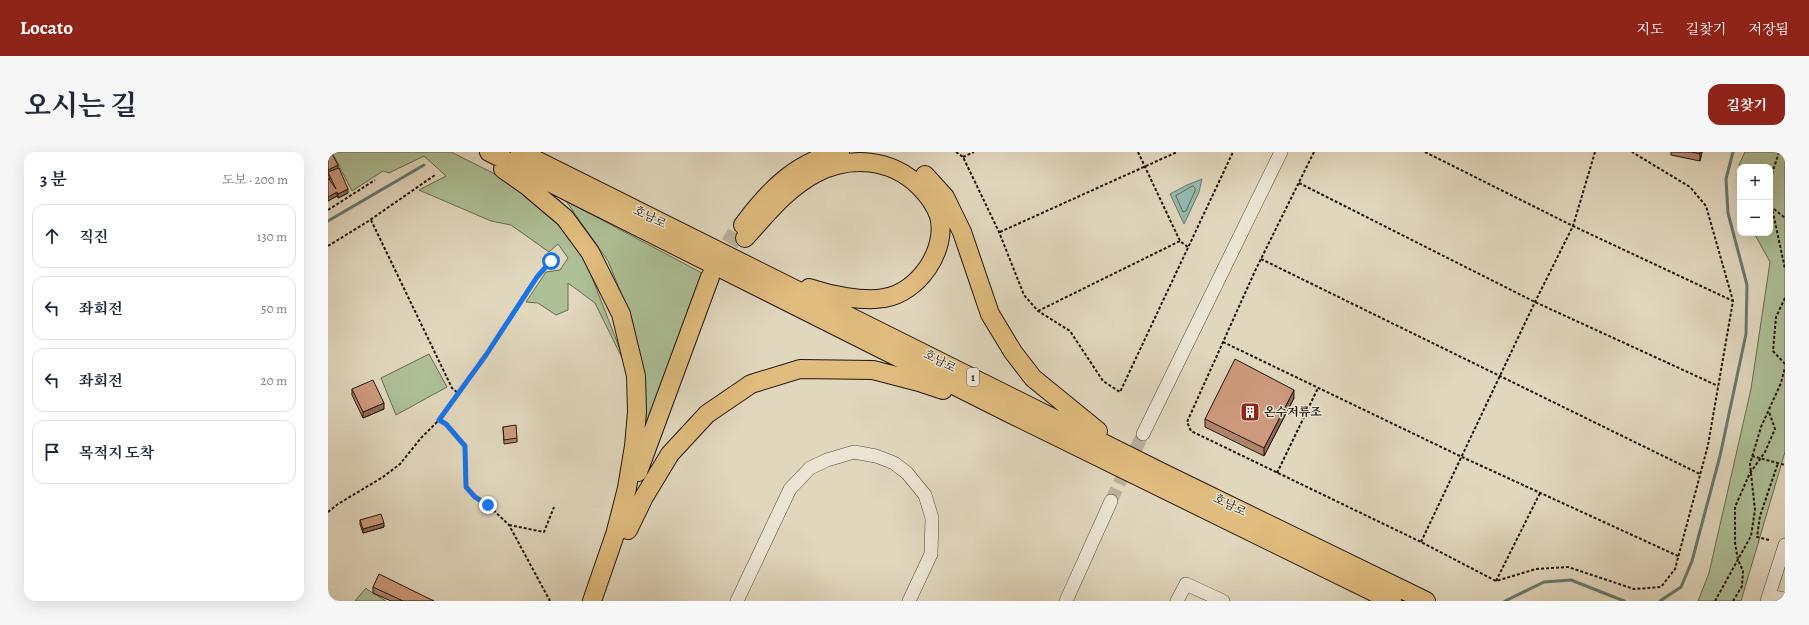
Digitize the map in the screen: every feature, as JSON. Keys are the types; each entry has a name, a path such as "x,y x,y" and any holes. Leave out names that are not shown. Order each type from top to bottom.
{"highway":[{"path":"478,152 526,185 565,218 590,252 621,314 636,376 637,412 634,446 622,530 603,601"},
{"name":"호남로","path":"489,152 1013,416 1392,601"},
{"name":"호남로","path":"520,152 1163,473 1426,601"},
{"path":"762,272 812,289 861,298 885,298 911,287 932,265 940,238 939,217 929,196 909,177 886,165 864,161 838,164 816,173 784,194 741,236 765,196 806,164 825,155 840,152"},
{"path":"880,152 887,153 910,164 927,177 946,197 962,232 990,314 1013,352 1033,378 1107,438 1163,473"},
{"path":"592,601 688,364 716,280"},
{"path":"622,530 670,454 707,414 751,384 800,368 873,370 919,382 1013,416"}],"street":[{"path":"1143,434 1281,152"},
{"path":"737,601 790,489 810,468 826,460 854,452 876,456 894,463 907,473 925,495 932,518 931,554 909,601"},
{"path":"1066,601 1111,501"},
{"path":"1785,545 1768,598 1785,599"},
{"path":"1177,601 1186,584 1223,601"}],"path":[{"path":"956,152 963,157 1000,232 1024,295 1038,311 1070,331 1103,381 1120,392 1233,152"},
{"path":"963,157 974,152"},
{"path":"1138,152 1180,241 1189,248"},
{"path":"1000,232 1177,152"},
{"path":"1314,152 1261,259 1187,422 1191,431 1421,542 1496,581 1536,569 1568,567 1634,588 1661,587 1675,569 1708,445 1733,301 1706,206 1690,187 1632,152"},
{"path":"1425,152 1573,226 1733,301"},
{"path":"1421,542 1535,302 1573,226 1595,152"},
{"path":"1779,152 1772,174 1771,203 1785,269"},
{"path":"328,246 371,220 435,175"},
{"path":"328,210 375,180"},
{"path":"1299,183 1535,302 1718,386"},
{"path":"1774,209 1785,218"},
{"path":"371,220 452,388 459,394"},
{"path":"1038,311 1180,241"},
{"path":"328,512 338,504 383,477 400,464 421,438 439,420 459,394 537,277 551,261 559,257"},
{"path":"1261,259 1700,474"},
{"path":"1715,601 1751,536 1754,510 1750,464 1768,411 1781,382 1785,366 1773,351 1776,317 1785,298"},
{"path":"1223,342 1462,457 1678,557"},
{"path":"1277,473 1318,388"},
{"path":"1734,601 1742,586 1744,571 1738,560 1735,543 1735,507 1750,473 1766,452 1775,430 1768,411"},
{"path":"439,420 446,424 465,446 466,487 475,497 488,505 509,525 550,601"},
{"path":"1752,456 1785,465"},
{"path":"1769,540 1757,537 1760,516 1778,463"},
{"path":"1496,581 1540,493"},
{"path":"509,525 544,532 554,507"}],"green space":[{"path":"332,152 451,152 493,173 549,213 579,244 628,370 595,303 568,283 568,310 556,315 538,303 526,302 546,272 560,270 568,258 558,244 549,252 511,225 491,221 419,190 446,176 424,156 389,173 383,171 352,191"},
{"path":"1745,152 1785,152 1785,452 1741,601 1698,601 1709,573 1751,389 1770,262 1756,236 1773,236 1773,164 1739,164"},
{"path":"566,201 702,273 643,434 645,383 632,320 608,261"},
{"path":"429,354 447,387 396,415 381,378"},
{"path":"366,588 368,590 386,601 355,601"}],"water":[{"path":"1202,179 1199,192 1184,224 1170,194"}],"building":[{"path":"328,152 331,152 338,165 328,170"},
{"path":"339,168 348,189 338,194 337,192 328,197 328,178 336,189 328,172"},
{"name":"온수저류조","path":"1235,359 1294,390 1264,448 1205,419"},
{"path":"373,380 384,403 363,412 352,389"},
{"path":"516,425 517,438 504,440 503,427"},
{"path":"381,514 384,523 363,529 360,520"},
{"path":"379,574 434,601 403,601 373,587"}],"waterway":[{"path":"1660,601 1681,587 1692,561 1720,456 1746,334 1747,285 1728,213 1726,179 1733,152"},
{"path":"328,221 424,165"},
{"path":"1505,601 1544,582 1571,580 1624,601"}],"tunnel":[{"path":"716,267 736,233"},
{"path":"1111,501 1143,434"}],"place":[{"name":"온수저류조","path":"1250,412"}],"route":[{"path":"488,505 475,497 466,487 465,446 446,424 439,420 486,355 537,277 551,261"}]}
